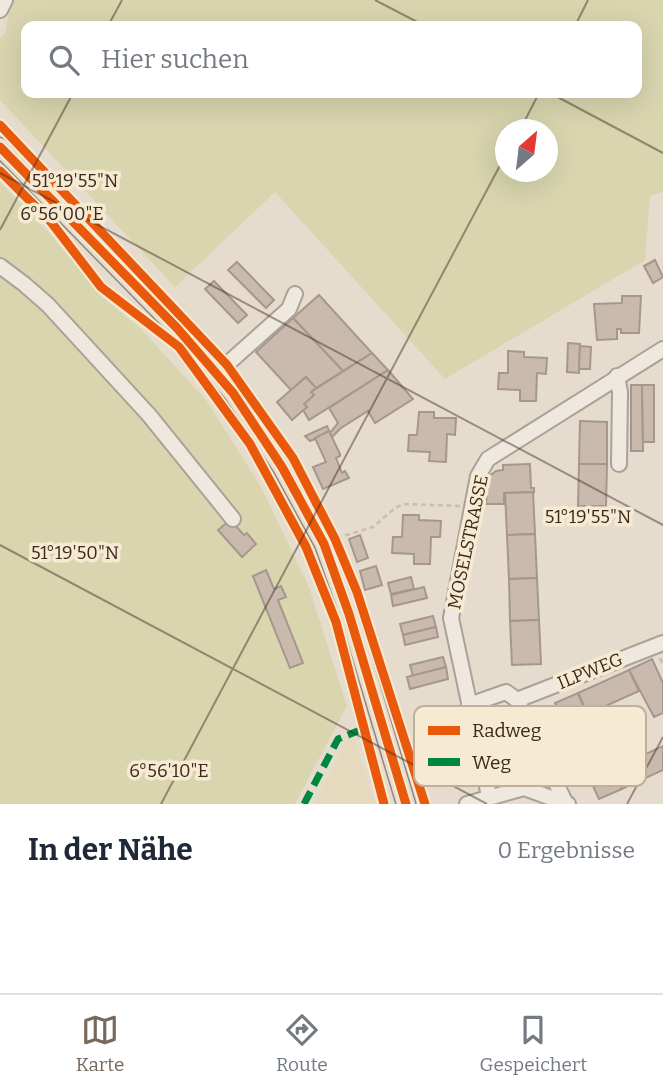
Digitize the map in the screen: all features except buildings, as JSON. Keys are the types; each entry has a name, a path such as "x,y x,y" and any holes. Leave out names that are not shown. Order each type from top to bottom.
{"main road":[{"path":"0,147 177,328 233,393 282,467 324,544 349,614 406,804"}],"street":[{"path":"0,10 5,0"},
{"path":"0,266 48,305 149,415 233,519"},
{"path":"216,374 289,309 295,294"},
{"name":"MOSELSTRASSE","path":"469,705 452,618 478,476 488,458 663,349"},
{"path":"617,376 620,392 619,464"},
{"name":"ILPWEG","path":"519,704 663,643"},
{"path":"469,705 506,692 519,704"},
{"name":"MOSELSTRASSE","path":"487,786 489,796"},
{"path":"558,786 566,803"},
{"path":"467,804 489,796 524,789 566,803"}],"path":[{"path":"335,539 373,527 404,503 474,507"}],"shaded area":[{"path":"11,0 663,0 663,192 650,196 645,260 445,379 275,192 175,287 0,100 0,38 5,33"},
{"path":"0,182 52,236 102,297 140,328 206,400 260,485 309,587 347,706 295,804 0,804"},
{"path":"354,738 375,804 314,804 346,740"}],"marked path":[{"path":"304,804 338,739 370,726"}],"cycle path":[{"path":"0,125 227,365 293,458 335,539 357,592 414,770"},
{"path":"0,147 177,328 233,393 282,467 324,544 349,614 406,804"},
{"path":"0,171 51,222 101,287 179,347 250,444 306,547 336,622 384,804"},
{"path":"419,786 425,804"}]}
